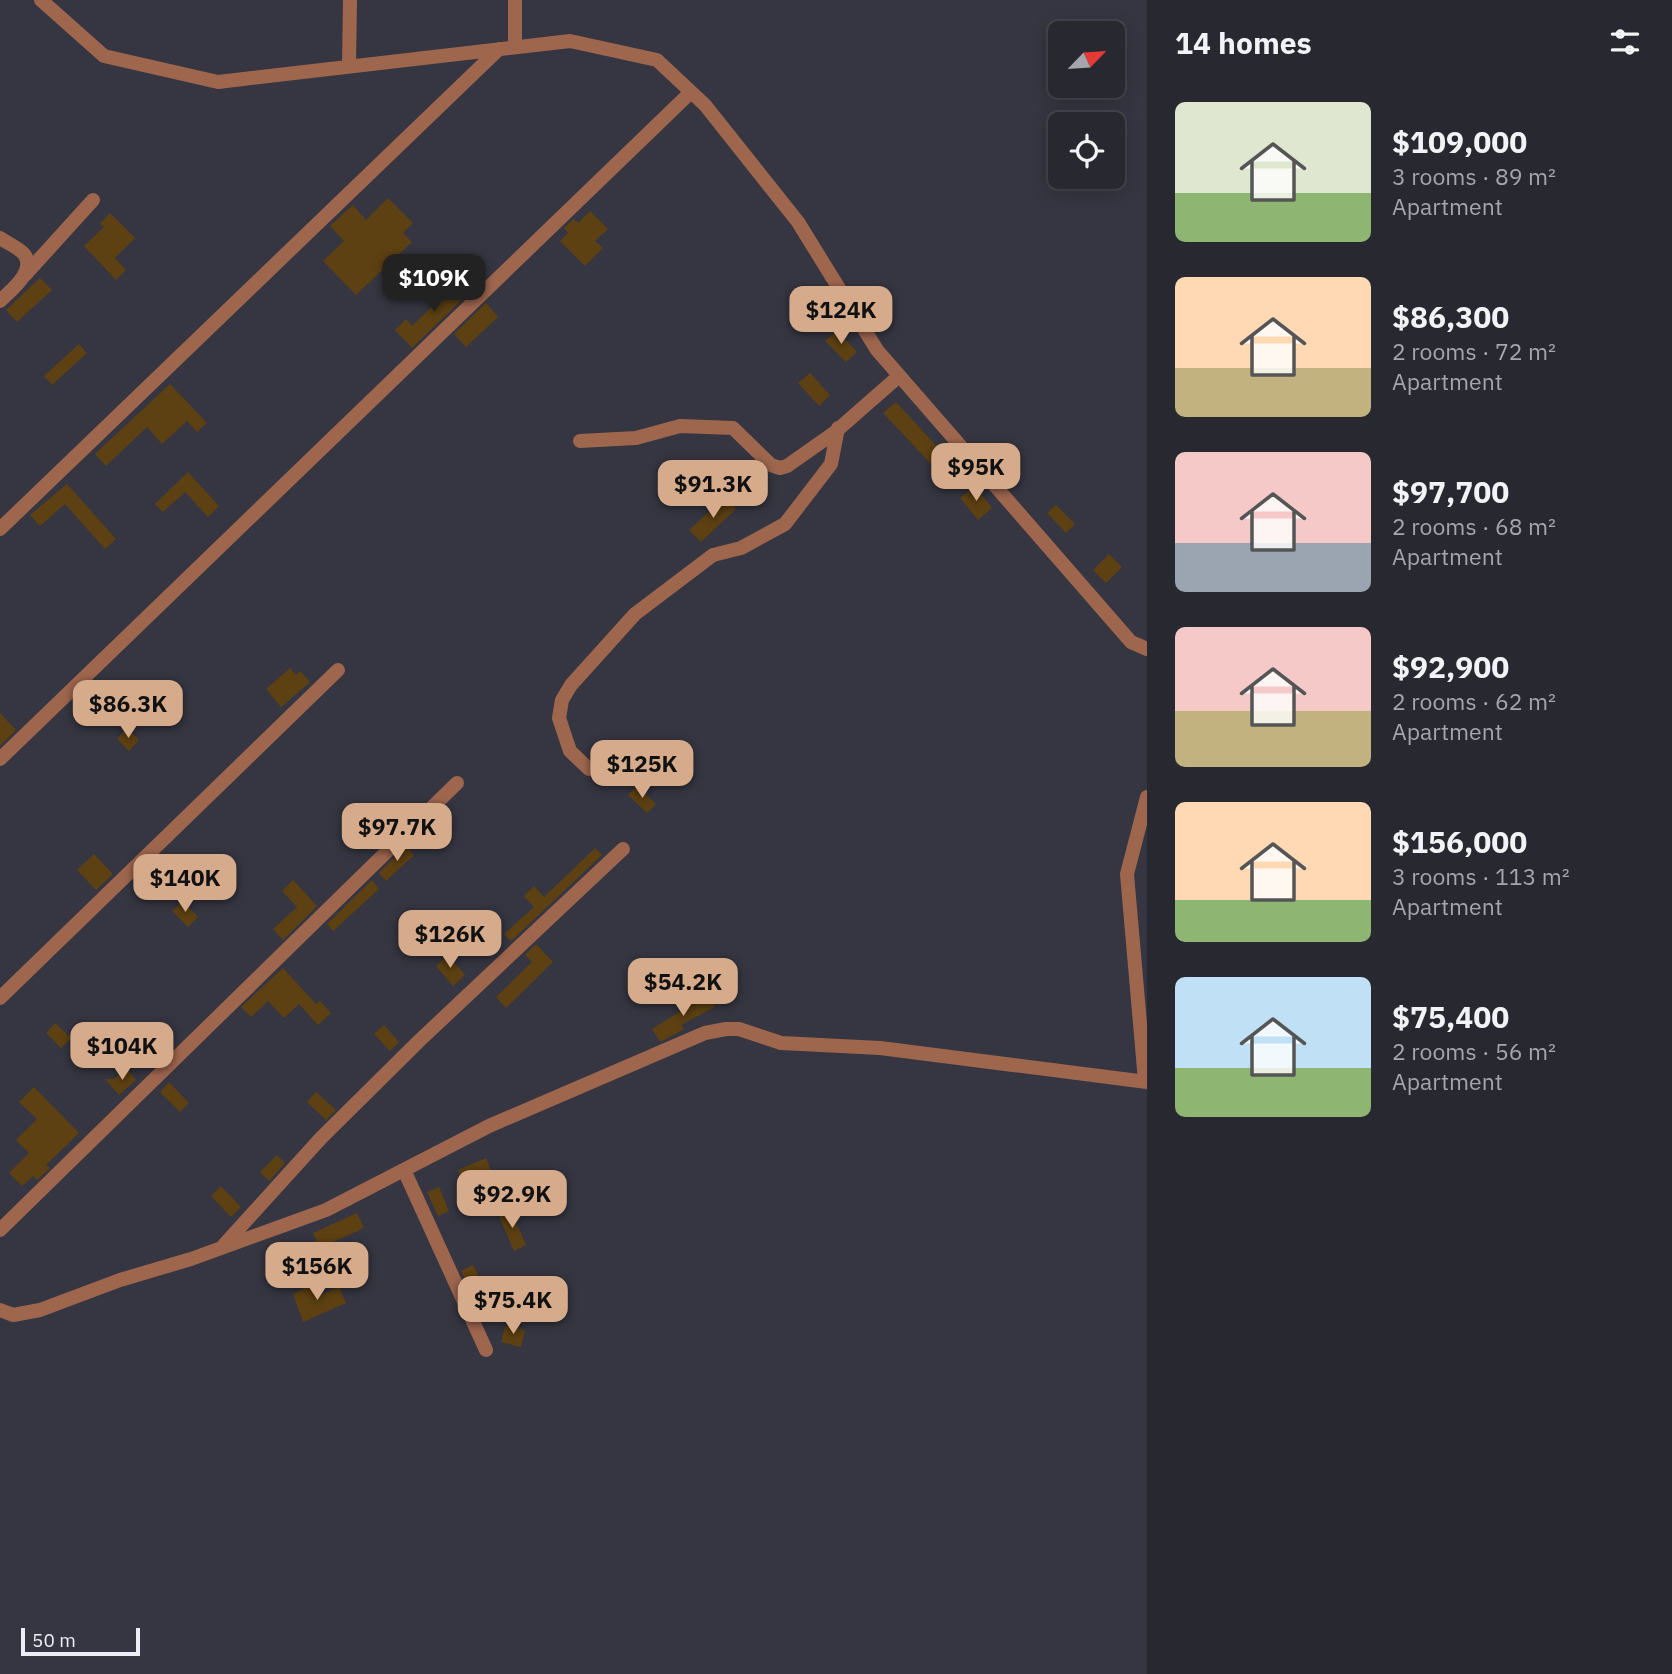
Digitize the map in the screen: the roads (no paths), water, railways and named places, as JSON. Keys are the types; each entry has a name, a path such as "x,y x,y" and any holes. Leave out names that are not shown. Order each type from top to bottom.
{"street":[{"path":"41,0 104,56 218,82 570,41 657,61 705,106 798,222 877,350 1131,642 1147,649"},
{"path":"349,66 350,0"},
{"path":"515,0 515,47"},
{"path":"0,529 499,49"},
{"path":"0,760 691,92"},
{"path":"0,301 93,200"},
{"path":"0,239 24,254 27,263 25,275"},
{"path":"580,441 636,438 680,426 733,428 771,465 780,468 788,466 838,428 900,376"},
{"path":"589,769 570,751 559,718 562,700 571,685 635,614 713,555 741,548 785,524 831,464 838,428"},
{"path":"0,998 338,670"},
{"path":"0,1230 457,783"},
{"path":"0,1310 13,1315 40,1310 326,1210 489,1126 705,1034 726,1029 739,1029 781,1043 880,1048 1146,1081 1127,874 1147,797"},
{"path":"223,1246 321,1138 420,1040 623,849"},
{"path":"404,1170 486,1350"}]}
